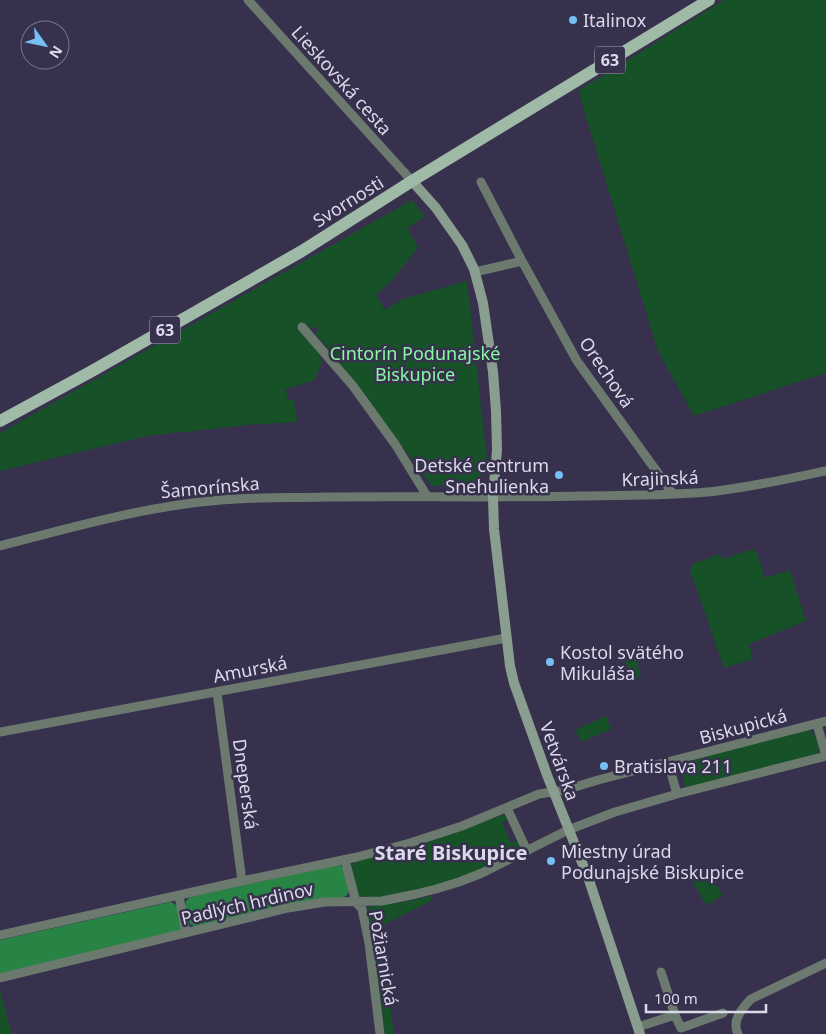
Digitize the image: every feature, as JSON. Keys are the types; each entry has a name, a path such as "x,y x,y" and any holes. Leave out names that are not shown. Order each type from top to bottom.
{"main road":[{"name":"Svornosti","path":"0,421 108,362 302,251 412,181 709,0"}],"street":[{"name":"Lieskovská cesta","path":"248,0 412,181"},
{"name":"Vetvárska","path":"412,181 439,212 462,246 475,272 480,288 493,372 497,450 493,497 494,528 506,638 512,674 547,775 589,880 639,1030 676,1015"},
{"name":"Orechová","path":"481,182 522,261 580,365 673,494"},
{"path":"475,272 522,261"},
{"path":"302,327 358,394 395,444 427,496"},
{"name":"Krajinská","path":"493,497 639,496 708,492 772,483 826,471"},
{"name":"Šamorínska","path":"0,546 151,509 185,503 250,498 493,497"},
{"name":"Amurská","path":"0,732 506,638"},
{"name":"Dneperská","path":"217,692 242,881"},
{"name":"Biskupická","path":"553,791 572,788 826,721"},
{"path":"668,762 678,794 826,756 816,724"},
{"name":"Padlých hrdinov","path":"0,935 345,860 410,843 462,826 539,794 553,791"},
{"name":"Padlých hrdinov","path":"0,978 288,908 325,902 394,899 436,889 471,878 568,830 615,812 678,794"},
{"path":"507,808 527,851"},
{"name":"Požiarnická","path":"345,860 356,902 362,909 369,943 380,1034"},
{"path":"179,896 186,933"},
{"path":"738,1034 736,1021 751,999 826,962"},
{"path":"661,972 681,1028 723,1013"}],"green space":[{"path":"724,0 826,0 826,373 694,416 658,351 578,91"},
{"name":"Cintorín Podunajské Biskupice","path":"412,200 425,217 407,228 418,248 393,279 376,295 385,310 403,299 467,281 488,469 474,484 432,486 322,340 320,341 315,334 319,331 315,326 310,329 305,322 322,362 314,380 285,390 289,400 294,400 297,422 247,425 147,436 0,471 0,433"},
{"path":"753,549 757,553 765,578 790,570 806,621 749,644 753,659 724,668 690,570 693,564 720,554 723,559"},
{"path":"634,652 641,677 631,680 623,655"},
{"path":"606,716 611,729 581,742 575,730"},
{"path":"809,730 817,741 818,755 686,789 679,763"},
{"path":"502,815 508,819 502,822 511,843 517,840 519,844 515,852 485,867 444,883 395,895 367,897 359,895 352,873 354,861 420,845"},
{"path":"340,865 344,869 349,891 342,898 196,927 190,924 185,906 186,901 190,897"},
{"path":"708,870 723,896 706,905 692,880"},
{"path":"431,896 431,901 381,926 379,929 394,1034 385,1034 368,909 372,906"},
{"path":"171,902 178,908 182,926 176,932 0,975 0,940"},
{"path":"0,991 12,1034 0,1034"}],"place":[{"name":"Italinox","path":"573,20"},
{"name":"Detské centrum Snehulienka","path":"559,475"},
{"name":"Kostol svätého Mikuláša","path":"550,662"},
{"name":"Bratislava 211","path":"604,766"},
{"name":"Miestny úrad Podunajské Biskupice","path":"551,861"}],"district":[{"name":"Staré Biskupice","path":"451,852"}]}
